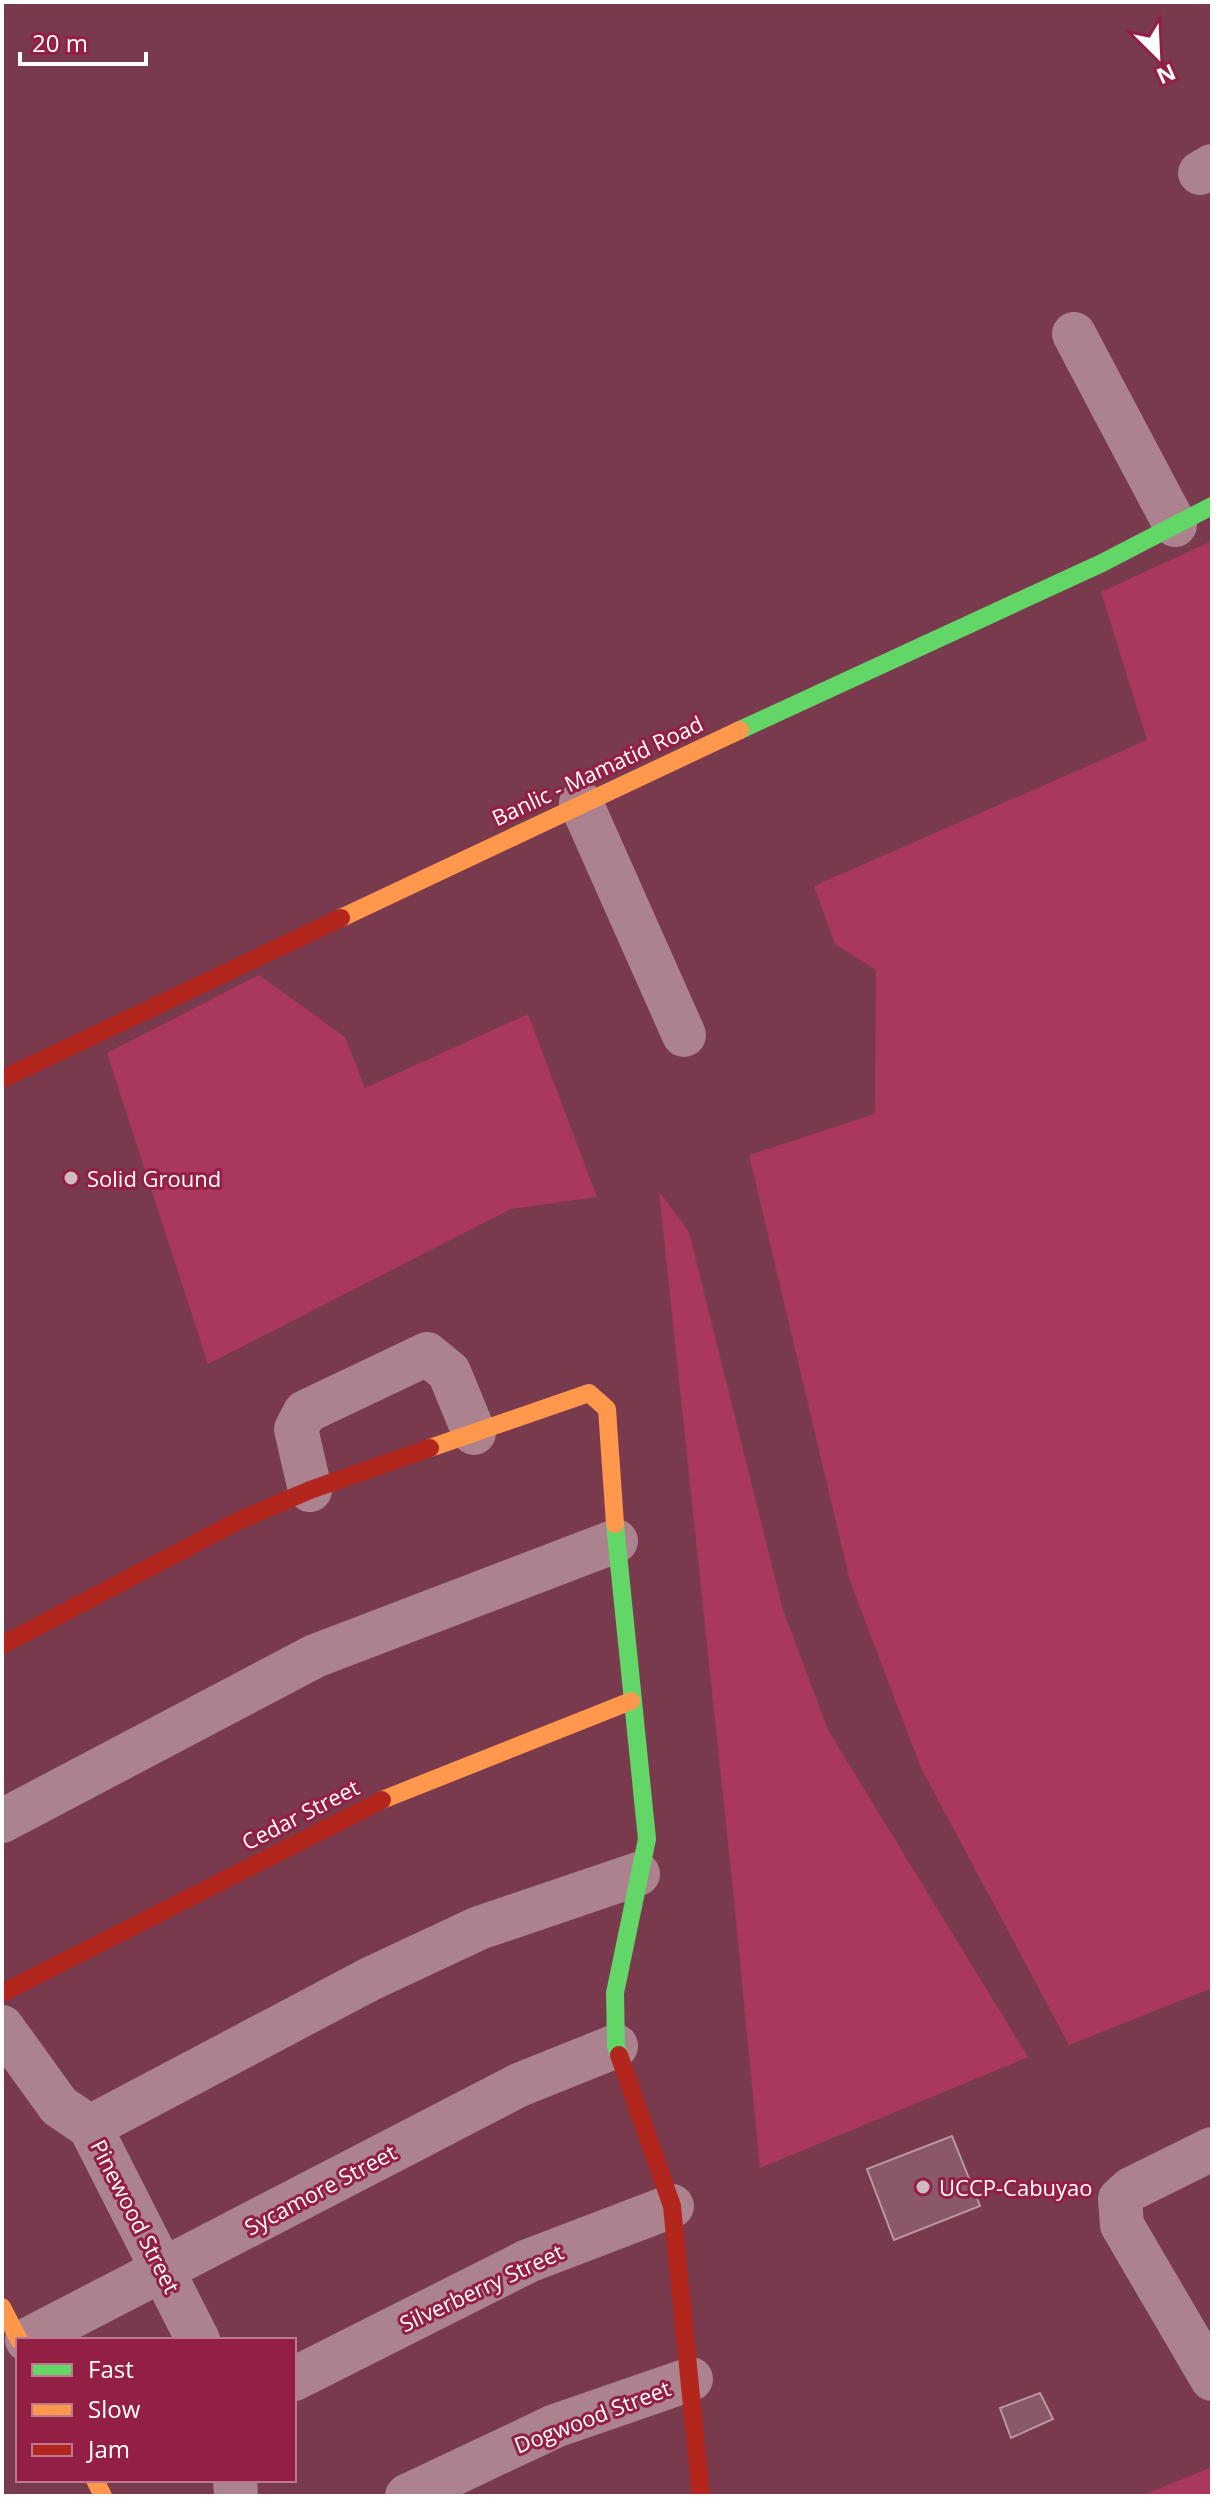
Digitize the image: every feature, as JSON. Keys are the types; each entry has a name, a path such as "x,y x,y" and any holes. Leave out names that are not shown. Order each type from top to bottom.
{"street":[{"path":"1074,334 1194,515"},
{"name":"Banlic - Mamatid Road","path":"2,1079 581,803 1102,563 1194,515"},
{"path":"581,803 684,1035"},
{"path":"310,1490 296,1429 305,1412 427,1354 449,1372 474,1433"},
{"path":"2,1645 238,1521 310,1490 589,1393 607,1409 616,1541 647,1839 615,1993 616,2046 672,2206 701,2496"},
{"path":"2,1821 315,1656 616,1541"},
{"name":"Cedar Street","path":"2,1993 371,1804 631,1701"},
{"path":"90,2127 370,1979 465,1935 638,1874"},
{"name":"Pinewood Street","path":"2,2027 59,2106 90,2127 197,2338"},
{"name":"Sycamore Street","path":"31,2338 519,2085 616,2046"},
{"path":"1212,2149 1131,2189 1120,2199 1122,2225 1212,2379"},
{"name":"Silverberry Street","path":"296,2378 528,2261 672,2206"},
{"path":"2,2307 18,2338"},
{"name":"Dogwood Street","path":"407,2496 555,2426 691,2379"}],"shaded area":[{"path":"1212,541 1212,1988 1069,2045 921,1768 850,1581 749,1155 875,1114 876,970 835,944 814,886 1147,740 1101,592"},
{"path":"259,975 345,1037 365,1088 528,1014 597,1197 511,1209 208,1364 107,1053"},
{"path":"659,1191 689,1232 783,1610 828,1730 1028,2057 760,2168 733,1890"},
{"path":"1212,2467 1212,2496 1141,2496"}],"building":[{"name":"UCCP-Cabuyao","path":"952,2136 980,2206 894,2240 867,2169"},
{"path":"1040,2393 1053,2419 1011,2438 1000,2408"}],"traffic: fast":[{"path":"740,730 1102,563 1212,506"},
{"path":"615,1524 647,1839 615,1993 616,2046 619,2055"}],"traffic: slow":[{"path":"341,918 740,730"},
{"path":"430,1448 589,1393 607,1409 615,1524"},
{"path":"382,1800 631,1701"},
{"path":"2,2307 18,2338"},
{"path":"96,2482 103,2496"}],"traffic: jam":[{"path":"2,1079 341,918"},
{"path":"2,1645 238,1521 310,1490 430,1448"},
{"path":"2,1993 382,1800"},
{"path":"619,2055 672,2206 701,2496"}],"place":[{"name":"Solid Ground","path":"71,1178"},
{"name":"UCCP-Cabuyao","path":"923,2187"}]}
